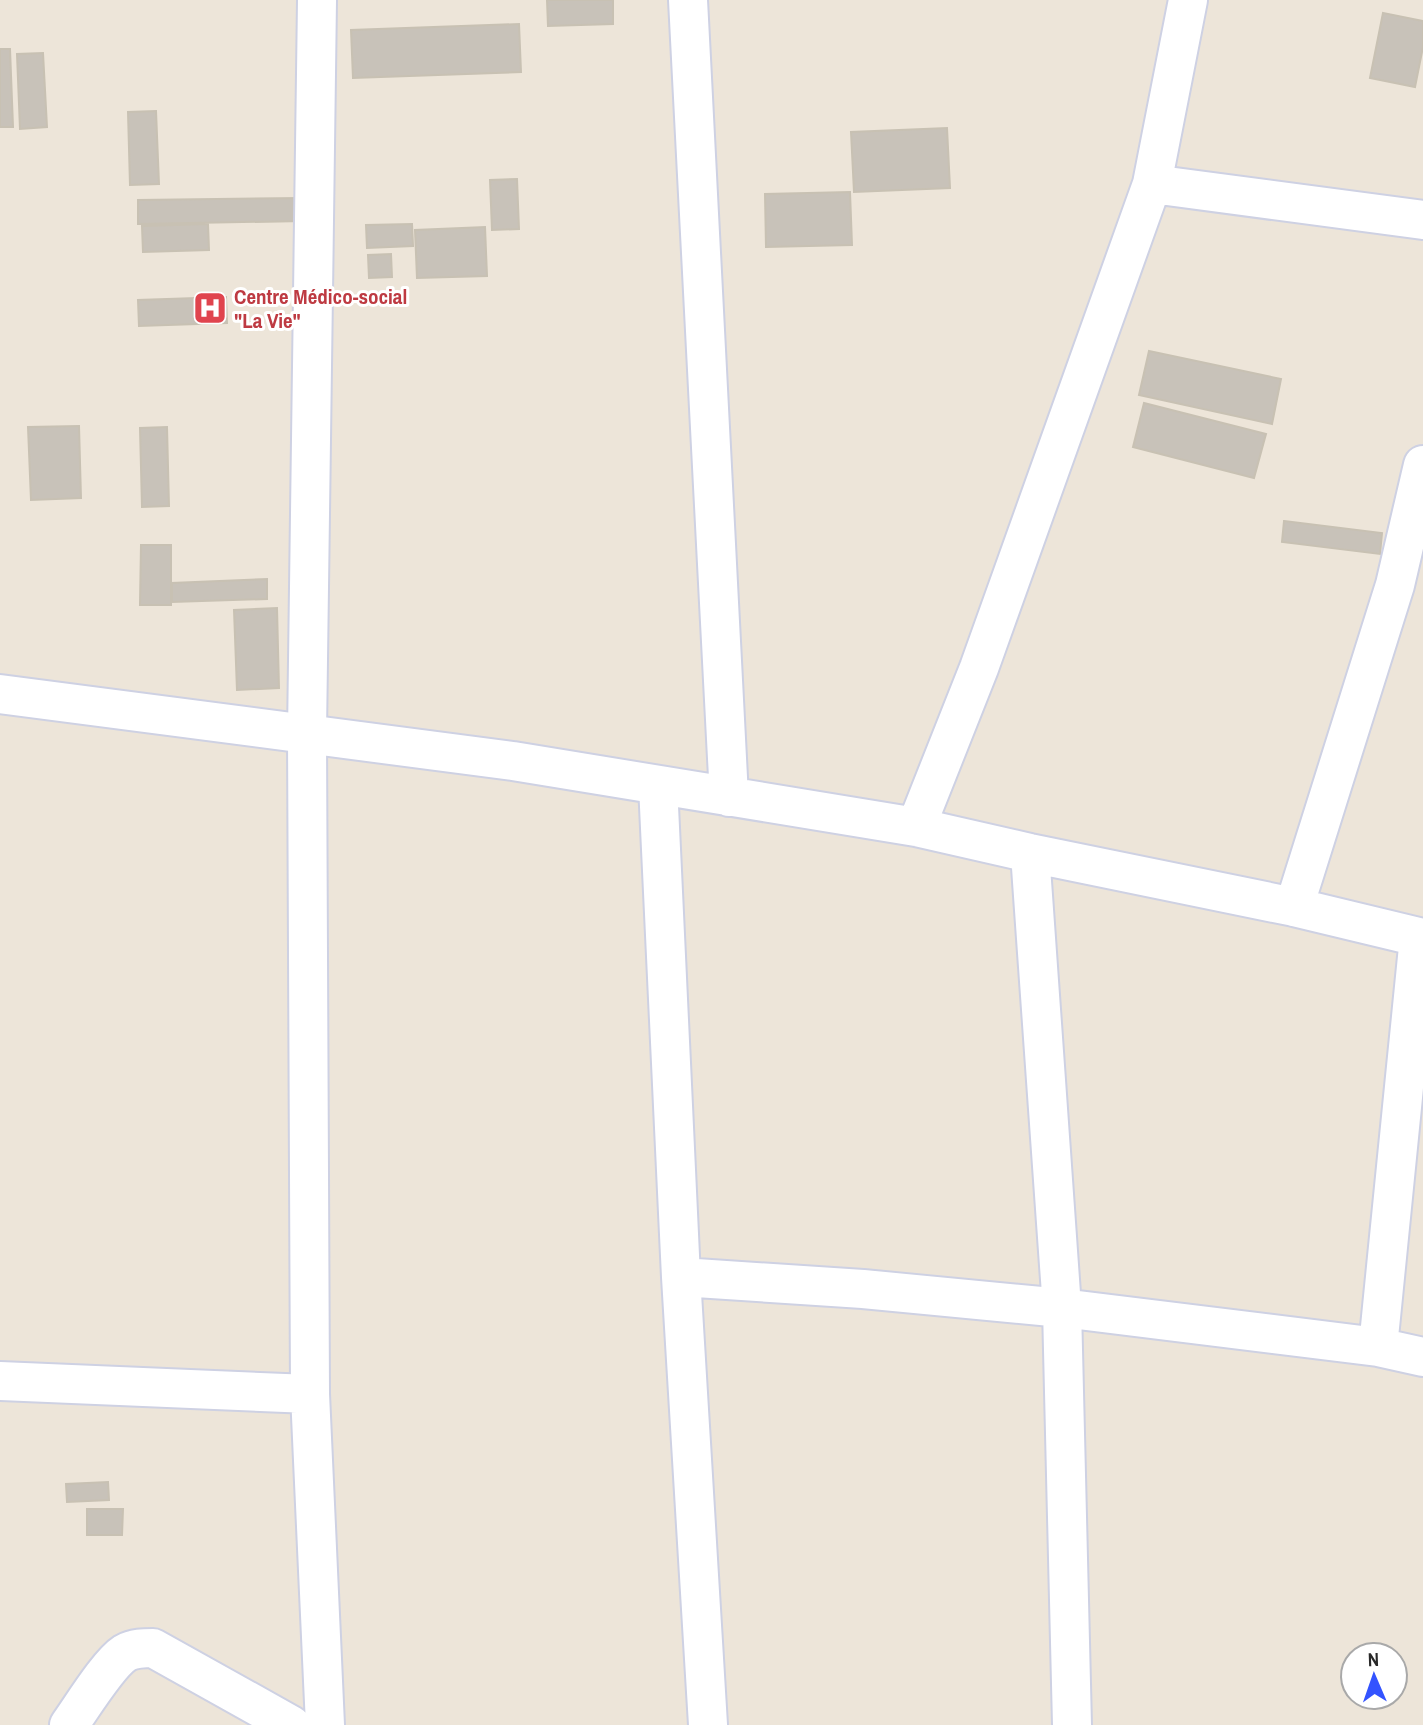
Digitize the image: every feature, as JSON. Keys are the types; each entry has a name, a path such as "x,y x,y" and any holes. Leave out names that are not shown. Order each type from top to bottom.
{"street":[{"path":"317,0 307,734 310,1394 325,1725"},
{"path":"688,0 729,797"},
{"path":"916,827 979,668 1152,184 1188,0"},
{"path":"1152,184 1423,220"},
{"path":"1294,907 1409,587 1423,465"},
{"path":"0,694 513,761 916,827 1294,907 1421,937 1378,1347"},
{"path":"658,785 681,1277 708,1725"},
{"path":"1030,853 1062,1308 1072,1725"},
{"path":"681,1277 863,1289 1062,1308 1378,1347 1423,1357"},
{"path":"0,1381 310,1394"},
{"path":"69,1725 116,1661 126,1652 137,1648 153,1648 291,1725"}],"building":[{"path":"547,0 613,0 613,24 548,26"},
{"path":"1383,13 1423,21 1423,47 1415,87 1370,78"},
{"path":"519,24 521,72 353,78 351,30"},
{"path":"0,49 10,49 13,127 0,127"},
{"path":"43,53 47,127 20,129 17,54"},
{"path":"156,111 159,184 130,185 128,112"},
{"path":"947,128 950,188 854,192 851,132"},
{"path":"517,179 519,229 492,230 490,180"},
{"path":"850,192 852,245 766,247 765,194"},
{"path":"302,198 303,221 138,224 138,200"},
{"path":"208,224 209,250 143,252 142,226"},
{"path":"412,224 413,246 367,248 366,225"},
{"path":"485,227 487,276 417,278 415,230"},
{"path":"391,254 392,277 369,278 368,255"},
{"path":"226,297 227,323 139,326 138,300"},
{"path":"1149,351 1281,379 1272,424 1139,395"},
{"path":"1144,403 1266,434 1254,478 1133,447"},
{"path":"79,426 81,498 31,500 28,427"},
{"path":"167,427 169,506 142,507 140,428"},
{"path":"1284,521 1382,533 1380,554 1282,542"},
{"path":"141,545 171,545 171,605 140,605"},
{"path":"267,579 267,599 172,602 172,583"},
{"path":"277,608 279,688 237,690 234,610"},
{"path":"108,1482 109,1500 67,1502 66,1484"},
{"path":"87,1509 123,1509 122,1535 87,1535"}],"place":[{"name":"Centre Médico-social \"La Vie\"","path":"210,308"}]}
